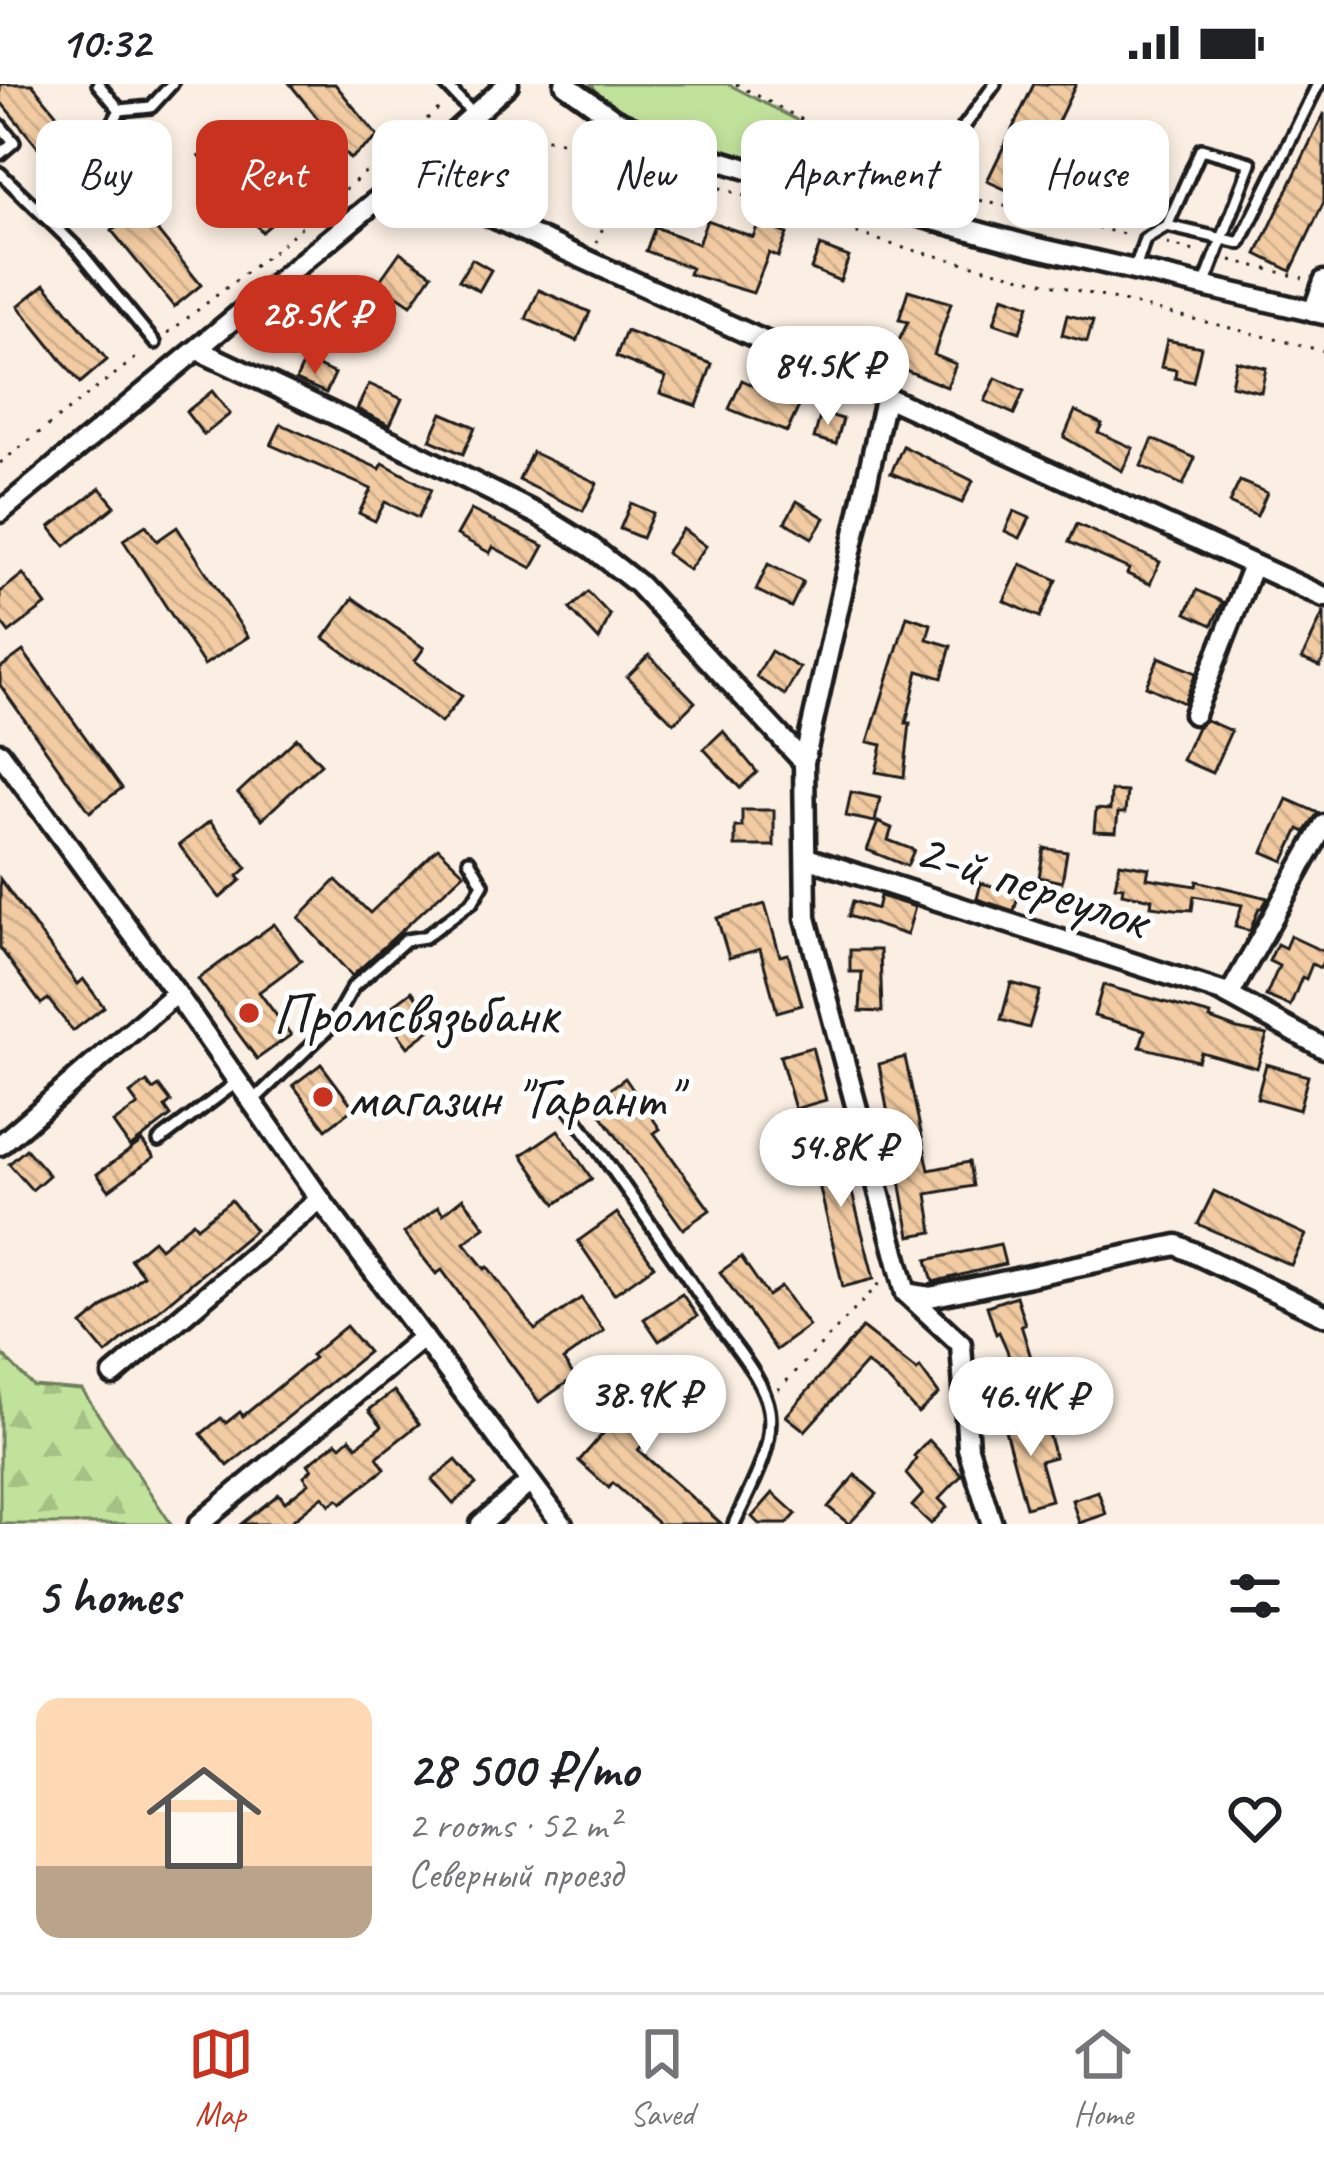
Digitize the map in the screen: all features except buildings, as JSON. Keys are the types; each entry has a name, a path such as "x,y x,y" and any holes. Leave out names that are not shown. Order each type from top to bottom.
{"street":[{"path":"466,120 508,84"},
{"path":"565,84 614,119 685,150 741,166"},
{"path":"0,512 372,204"},
{"path":"518,228 1324,596"},
{"path":"966,228 1318,313 1324,281"},
{"path":"198,350 541,516 591,547 638,584 804,762"},
{"path":"885,399 804,762 806,918 906,1293 961,1344 968,1448 992,1524"},
{"path":"1194,714 1253,565"},
{"path":"0,753 320,1199 562,1524"},
{"path":"1228,996 1324,824"},
{"name":"2-й переулок","path":"807,858 1228,996 1324,1048"},
{"path":"0,1145 176,993"},
{"path":"112,1375 320,1199"},
{"path":"906,1293 930,1297 1177,1245 1324,1315"},
{"path":"199,1524 423,1337"},
{"path":"481,1524 529,1483"}],"lane":[{"path":"98,84 120,110"},
{"path":"120,110 151,107 172,84"},
{"path":"446,84 472,114"},
{"path":"969,120 995,84"},
{"path":"1169,226 1240,243 1321,84"},
{"path":"114,120 120,110"},
{"path":"0,125 14,142 0,154"},
{"path":"1169,221 1201,149 1251,164 1204,286"},
{"path":"0,173 36,208"},
{"path":"56,228 154,343"},
{"path":"1135,269 1145,238 1163,228"},
{"path":"252,1102 331,1027 353,987 406,940 425,937 473,901 483,884 469,860"},
{"path":"159,1141 238,1082"},
{"path":"570,1110 756,1379 766,1402 767,1447 734,1524"}],"path":[{"path":"736,84 804,120"},
{"path":"0,463 270,254 455,95"},
{"path":"472,114 484,124 572,145"},
{"path":"717,187 900,247 1324,352"},
{"path":"979,198 1324,281"},
{"path":"590,261 602,228"},
{"path":"766,1402 882,1281 900,1270"}],"green space":[{"path":"591,84 728,84 797,120 741,120 741,155 717,147 717,120 644,120 609,101"},
{"path":"0,1352 33,1386 82,1390 171,1524 0,1524"}],"place":[{"name":"Промсвязьбанк","path":"249,1013"},
{"name":"магазин \"Гарант\"","path":"323,1097"}]}
